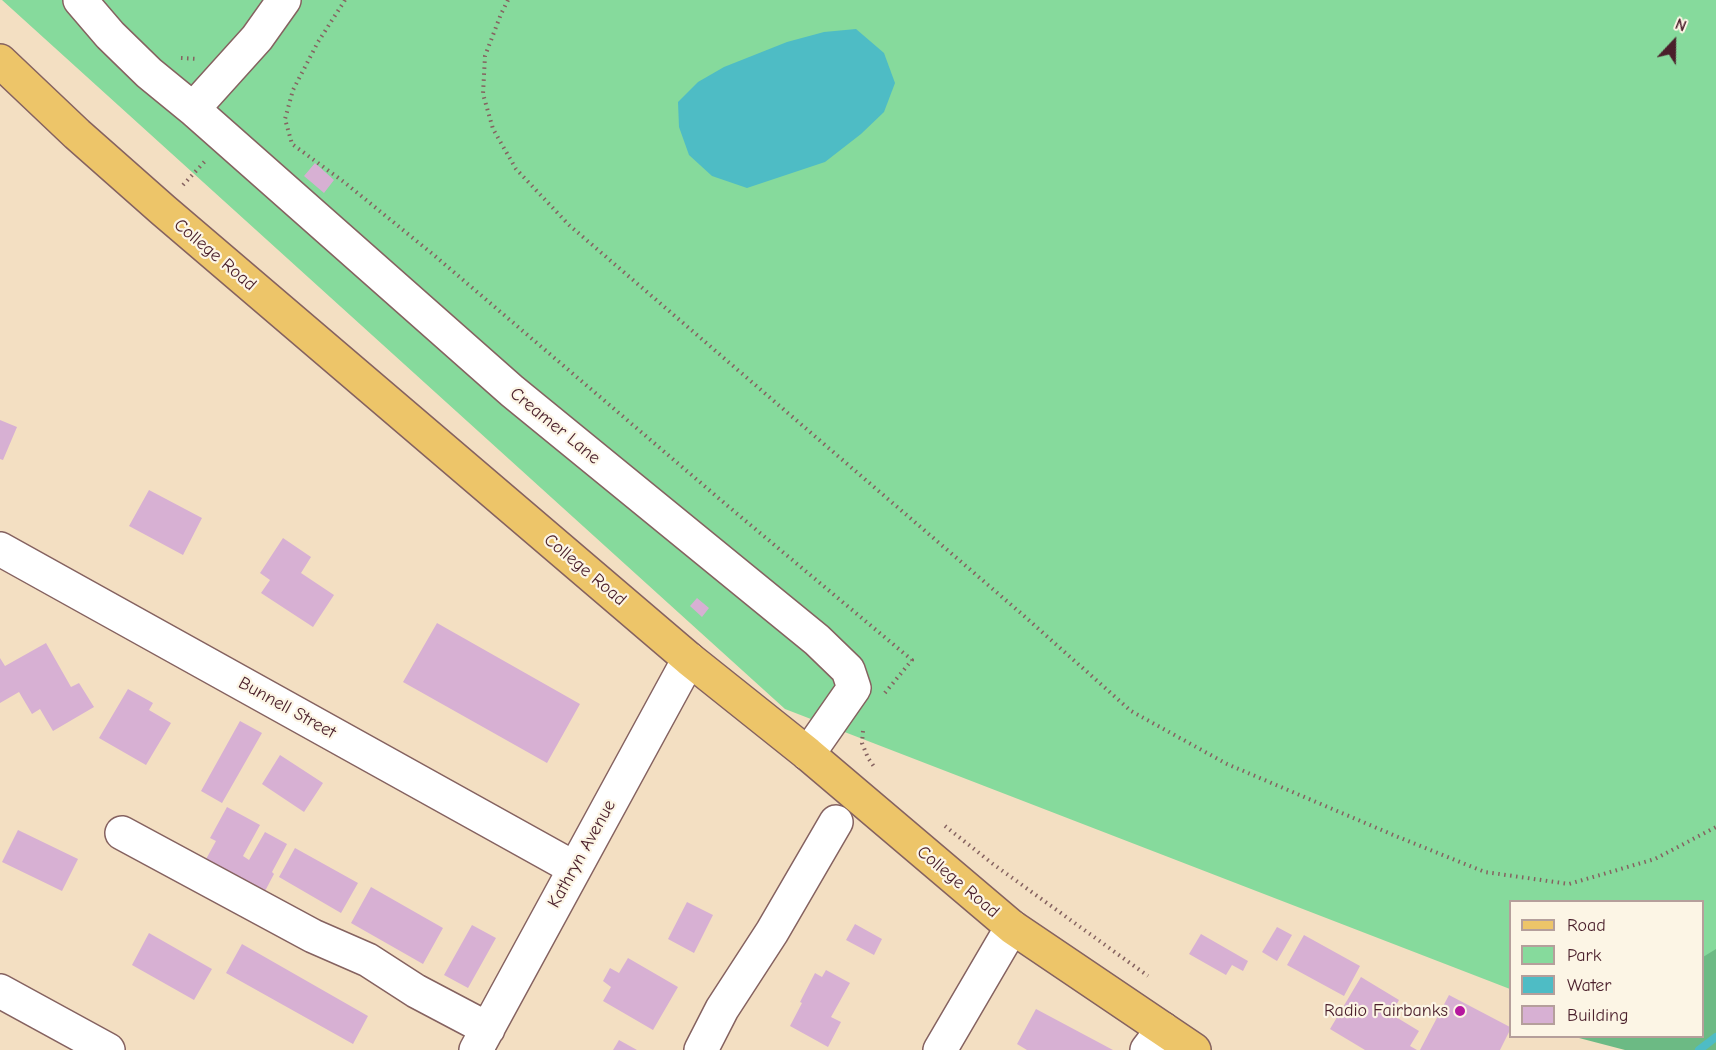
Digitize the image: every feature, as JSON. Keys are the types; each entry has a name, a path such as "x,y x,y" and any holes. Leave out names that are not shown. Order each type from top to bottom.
{"main road":[{"name":"College Road","path":"0,61 77,134 163,210 689,659 808,754 1012,927 1155,1039 1194,1050"}],"street":[{"name":"Creamer Lane","path":"80,0 149,73 193,109 512,391 817,640 848,670 854,688 808,754"},
{"path":"193,109 257,38 284,0"},
{"name":"Bunnell Street","path":"0,549 574,868"},
{"name":"Kathryn Avenue","path":"482,1039 689,659"},
{"path":"701,1050 722,1009 772,932 836,822"},
{"path":"122,833 313,936 368,960 416,991 482,1039"},
{"path":"940,1050 1012,927"},
{"path":"0,991 108,1050"}],"path":[{"path":"508,0 485,56 483,94 494,129 516,169 569,225 1023,615 1131,711 1227,764 1485,872 1569,884 1656,859 1716,827"},
{"path":"173,57 195,60 203,57"}],"green space":[{"path":"2,0 1716,0 1716,983 1704,994 1704,900 1509,900 1509,989 785,709"},
{"path":"1716,949 1716,1050 1625,1050 1579,1038 1704,1038 1704,956"}],"water":[{"path":"856,29 884,53 895,83 884,112 861,134 825,162 747,188 712,176 689,155 679,127 678,102 698,82 724,67 787,42 824,32"}],"building":[{"path":"315,163 334,180 324,193 304,176"},
{"path":"0,420 17,427 3,460 0,459"},
{"path":"149,490 202,518 183,555 129,526"},
{"path":"283,538 311,557 301,573 334,595 313,627 261,593 270,580 260,573"},
{"path":"697,598 709,608 702,617 690,606"},
{"path":"437,623 580,704 547,763 403,682"},
{"path":"46,643 71,687 79,683 94,707 53,731 40,709 32,714 19,692 0,703 0,658 5,666"},
{"path":"128,689 153,703 149,710 171,723 146,765 99,738"},
{"path":"240,721 262,733 222,803 201,791"},
{"path":"280,755 323,783 304,812 262,784"},
{"path":"227,807 260,825 243,856 249,860 265,832 287,844 264,893 205,861 216,841 210,838"},
{"path":"18,830 78,859 62,891 2,862"},
{"path":"295,848 358,883 341,913 279,877"},
{"path":"371,887 443,928 423,964 351,923"},
{"path":"687,902 713,915 694,953 668,939"},
{"path":"855,924 882,939 874,955 846,940"},
{"path":"472,925 496,938 468,988 444,975"},
{"path":"1277,927 1292,935 1277,961 1262,952"},
{"path":"149,933 212,969 194,1000 132,965"},
{"path":"1201,934 1248,961 1243,971 1232,965 1226,975 1189,954"},
{"path":"1304,935 1360,966 1344,996 1287,965"},
{"path":"242,944 368,1016 353,1044 226,973"},
{"path":"628,958 678,987 653,1030 603,1001 611,987 603,981 610,968 619,973"},
{"path":"826,970 850,983 831,1017 841,1022 828,1047 790,1026 815,973 822,977"},
{"path":"1361,977 1399,1000 1391,1014 1419,1031 1410,1046 1417,1050 1365,1050 1330,1029"},
{"name":"Radio Fairbanks","path":"1449,995 1509,1026 1509,1032 1500,1050 1420,1050"},
{"path":"1036,1009 1113,1050 1027,1050 1017,1044"},
{"path":"619,1040 637,1050 613,1050"}],"waterway":[{"path":"1699,1050 1716,1037"}],"place":[{"name":"Radio Fairbanks","path":"1460,1011"}]}
